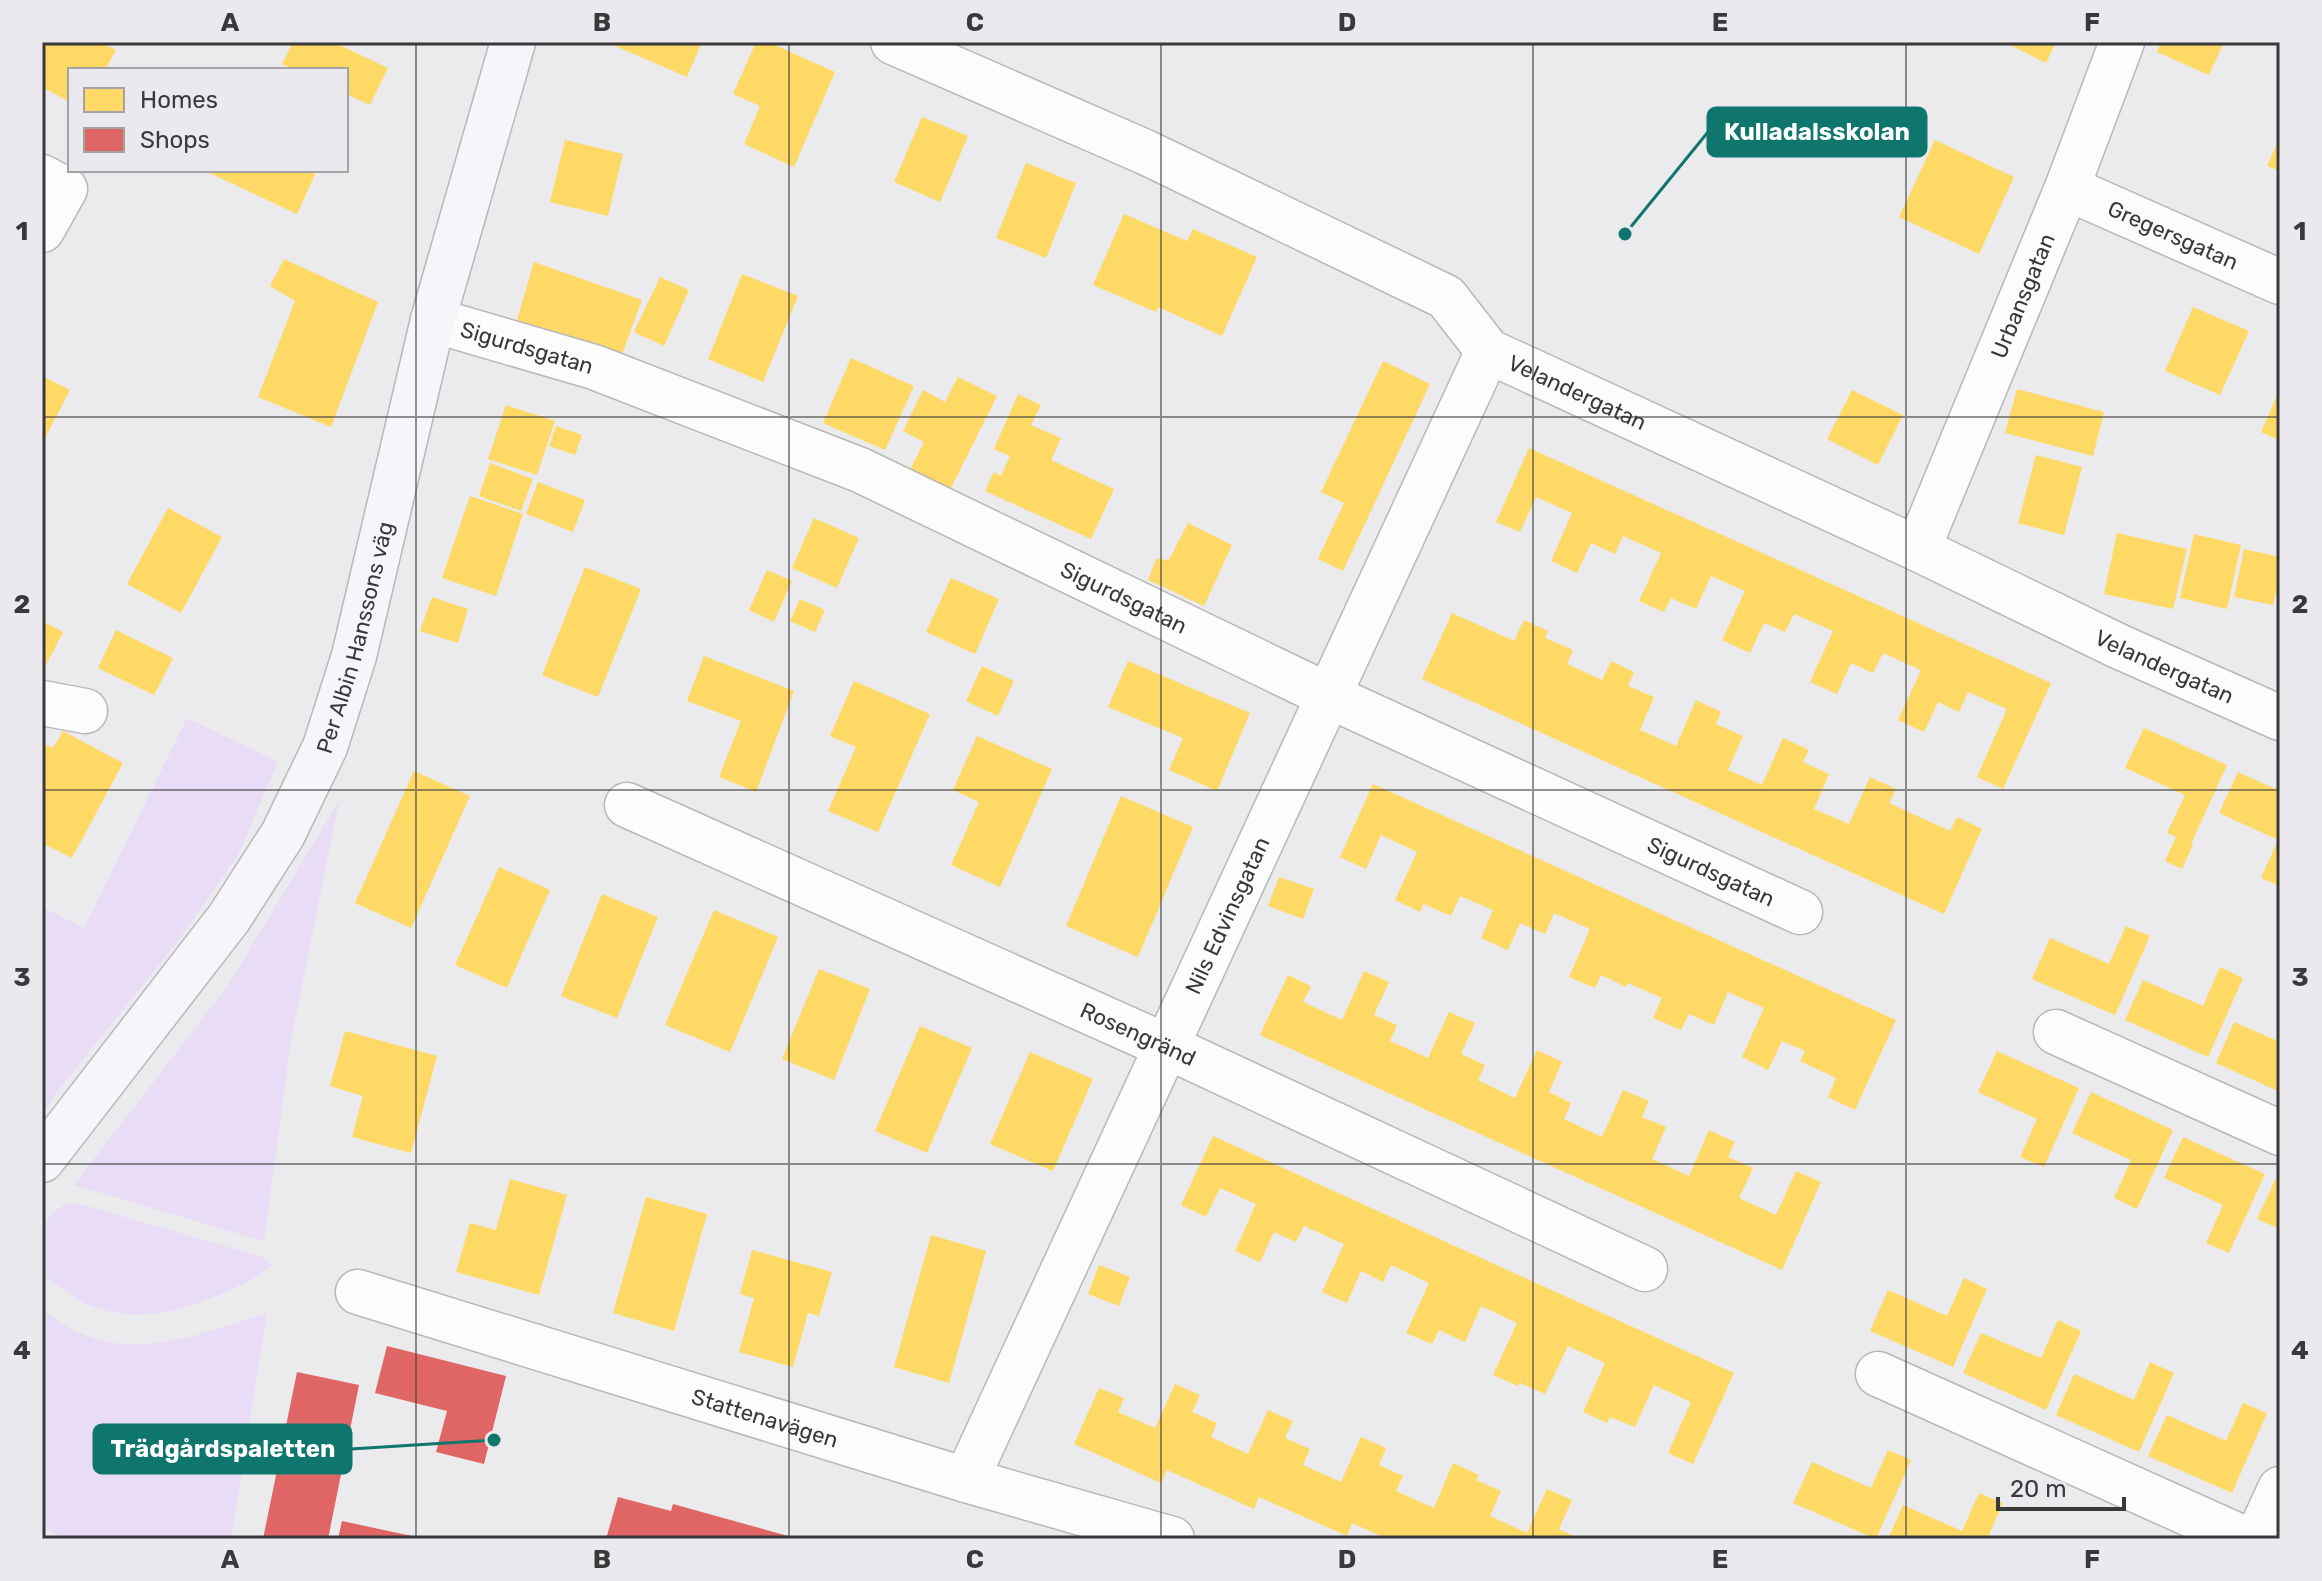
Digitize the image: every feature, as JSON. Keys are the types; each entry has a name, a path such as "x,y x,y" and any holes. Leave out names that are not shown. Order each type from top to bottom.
{"street":[{"name":"Per Albin Hanssons väg","path":"42,1160 229,918 283,834 325,747 354,656 433,320 513,42"},
{"name":"Velandergatan","path":"893,42 1145,152 1446,297 1488,351 1918,549 2118,646 2280,718"},
{"name":"Urbansgatan","path":"1918,549 2067,188 2122,42"},
{"path":"42,177 65,189 42,230"},
{"name":"Gregersgatan","path":"2067,188 2280,282"},
{"name":"Sigurdsgatan","path":"433,320 594,367 730,417 860,470 1329,696 1800,912"},
{"name":"Nils Edvinsgatan","path":"966,1480 1488,351"},
{"path":"42,703 85,711"},
{"name":"Rosengränd","path":"627,805 1168,1047 1645,1269"},
{"path":"2056,1032 2280,1133"},
{"name":"Stattenavägen","path":"358,1292 966,1480 1172,1539"},
{"path":"1878,1374 2245,1539"},
{"path":"2257,1539 2280,1489"}],"shaded area":[{"path":"187,718 278,762 238,855 175,945 42,1114 42,907 84,928"},
{"path":"339,801 291,1041 264,1241 74,1185 229,984"},
{"path":"67,1204 84,1205 262,1257 272,1265 241,1285 180,1309 130,1314 94,1307 42,1275 41,1243 45,1225 57,1210"},
{"path":"42,1310 80,1333 103,1341 127,1344 150,1344 198,1335 267,1313 231,1539 64,1539 42,1526"}],"building: Homes":[{"path":"42,42 100,42 116,50 106,68 68,68 68,101 42,87"},
{"path":"293,42 333,42 388,68 370,105 348,95 348,68 291,68 282,64"},
{"path":"606,42 702,42 687,77"},
{"path":"756,42 768,42 835,72 794,167 744,144 760,106 733,94"},
{"path":"2004,42 2056,42 2046,63"},
{"path":"2161,42 2224,42 2209,75 2157,52"},
{"path":"922,117 968,136 940,202 894,182"},
{"path":"2280,137 2280,171 2267,166"},
{"path":"565,140 623,154 608,216 550,202"},
{"path":"1935,140 2014,177 1979,254 1899,217"},
{"path":"1026,163 1076,183 1046,258 996,238"},
{"path":"207,172 316,172 297,214"},
{"path":"1124,214 1187,241 1193,229 1257,257 1222,336 1158,307 1156,312 1093,285"},
{"path":"284,259 378,302 331,427 258,397 295,301 270,286"},
{"path":"534,262 642,300 621,357 517,320"},
{"path":"742,274 798,296 763,382 708,359"},
{"path":"660,277 689,290 664,346 634,332"},
{"path":"2193,307 2249,331 2220,395 2165,371"},
{"path":"851,358 914,386 885,450 823,423"},
{"path":"1383,361 1430,384 1343,571 1318,559 1344,503 1321,492"},
{"path":"42,376 70,390 42,444"},
{"path":"958,377 997,396 948,494 908,474 924,442 903,431 923,390 945,402"},
{"path":"2017,389 2104,412 2093,456 2005,433"},
{"path":"2280,389 2280,441 2261,432"},
{"path":"1852,390 1903,415 1878,465 1827,439"},
{"path":"1018,394 1041,405 1031,425 1061,438 1051,460 1114,489 1091,539 985,491 994,472 1001,476 1010,456 994,449"},
{"path":"506,405 555,421 537,475 488,459"},
{"path":"556,426 582,435 575,455 549,446"},
{"path":"1529,448 2051,683 2003,789 1977,777 2007,709 1968,692 1959,712 1938,702 1924,732 1898,720 1921,670 1883,653 1873,673 1851,663 1837,694 1810,682 1833,631 1794,614 1785,632 1764,623 1750,653 1722,640 1745,591 1711,576 1696,609 1671,598 1664,612 1639,601 1661,553 1623,536 1615,554 1591,543 1577,573 1551,561 1572,513 1536,497 1520,532 1496,522"},
{"path":"2036,455 2082,467 2064,535 2018,523"},
{"path":"490,463 533,479 521,511 479,496"},
{"path":"538,482 585,500 573,532 526,514"},
{"path":"470,496 523,514 496,596 442,578"},
{"path":"168,508 222,537 181,613 127,584"},
{"path":"814,518 859,538 837,588 792,568"},
{"path":"1188,523 1232,545 1204,606 1148,580 1156,559 1169,560"},
{"path":"2117,533 2187,549 2173,609 2104,594"},
{"path":"2194,534 2241,545 2227,609 2180,598"},
{"path":"2244,549 2280,557 2273,605 2234,597"},
{"path":"585,567 641,589 598,697 542,675"},
{"path":"767,570 792,581 774,622 749,610"},
{"path":"951,578 999,599 975,654 926,632"},
{"path":"432,597 468,609 458,643 420,631"},
{"path":"800,599 825,610 815,632 790,621"},
{"path":"1452,613 1514,641 1524,620 1548,631 1545,638 1573,650 1567,664 1602,680 1611,661 1634,672 1628,686 1654,697 1640,730 1676,746 1696,700 1721,712 1716,724 1743,736 1728,770 1762,785 1783,738 1809,750 1803,762 1829,774 1814,809 1849,824 1870,777 1896,789 1889,803 1950,831 1957,817 1982,829 1944,914 1422,679"},
{"path":"42,621 63,632 46,665 42,663"},
{"path":"116,630 173,658 154,695 98,668"},
{"path":"704,656 794,691 756,792 719,777 741,721 687,701"},
{"path":"1128,661 1250,713 1217,791 1169,770 1183,738 1108,707"},
{"path":"982,666 1014,681 998,716 966,701"},
{"path":"854,681 930,714 878,832 828,811 856,747 830,736"},
{"path":"2144,728 2227,765 2182,869 2165,861 2176,837 2167,833 2185,795 2125,768"},
{"path":"63,731 123,763 72,858 42,843 42,743 53,748"},
{"path":"977,736 1052,769 1000,887 951,865 979,802 953,790"},
{"path":"414,771 470,796 411,928 355,903"},
{"path":"2238,772 2280,791 2280,886 2261,878 2278,840 2219,813"},
{"path":"1373,784 1896,1020 1855,1110 1828,1097 1836,1078 1800,1061 1805,1051 1782,1041 1768,1070 1742,1057 1764,1008 1728,992 1714,1025 1689,1014 1681,1030 1653,1018 1662,998 1628,983 1626,987 1601,975 1595,988 1569,977 1590,929 1554,913 1545,934 1520,923 1508,950 1481,938 1493,910 1460,896 1451,916 1424,904 1420,912 1395,900 1417,852 1381,835 1366,869 1340,857"},
{"path":"1121,796 1193,827 1138,957 1066,926"},
{"path":"499,867 550,890 507,988 455,965"},
{"path":"1279,877 1314,889 1303,919 1268,906"},
{"path":"602,894 658,917 617,1018 561,996"},
{"path":"714,910 778,937 730,1052 665,1025"},
{"path":"2126,926 2150,936 2115,1015 2032,979 2050,938 2109,964"},
{"path":"2220,967 2243,978 2208,1057 2125,1020 2143,980 2203,1006"},
{"path":"819,969 870,989 834,1080 782,1059"},
{"path":"1364,971 1389,982 1374,1015 1397,1025 1390,1041 1428,1058 1449,1012 1475,1023 1461,1054 1485,1065 1478,1080 1515,1098 1537,1050 1562,1062 1549,1092 1571,1103 1564,1119 1602,1137 1623,1090 1649,1101 1642,1117 1666,1127 1652,1159 1689,1176 1709,1130 1735,1142 1728,1157 1753,1168 1739,1198 1776,1215 1796,1171 1821,1182 1782,1270 1260,1035 1288,975 1311,986 1303,1002 1342,1020"},
{"path":"2234,1022 2280,1042 2280,1092 2216,1063"},
{"path":"920,1026 972,1048 927,1153 875,1131"},
{"path":"345,1031 437,1056 411,1153 352,1137 363,1096 330,1086"},
{"path":"1997,1051 2079,1088 2044,1167 2020,1157 2037,1119 1978,1092"},
{"path":"1030,1052 1093,1079 1053,1171 990,1144"},
{"path":"2091,1092 2173,1130 2137,1209 2114,1198 2131,1160 2072,1133"},
{"path":"1213,1136 1734,1373 1693,1464 1668,1453 1691,1402 1654,1385 1635,1427 1610,1417 1607,1423 1583,1412 1605,1363 1568,1346 1545,1394 1520,1383 1518,1386 1493,1375 1517,1323 1481,1306 1465,1342 1439,1330 1432,1344 1406,1333 1429,1283 1391,1265 1383,1282 1361,1271 1347,1303 1322,1292 1344,1244 1304,1226 1296,1242 1274,1232 1260,1262 1235,1251 1256,1204 1220,1188 1206,1217 1181,1205"},
{"path":"2183,1137 2265,1174 2229,1253 2206,1243 2223,1205 2164,1178"},
{"path":"2276,1178 2280,1180 2280,1229 2257,1219"},
{"path":"510,1179 567,1195 539,1295 456,1272 470,1223 496,1230"},
{"path":"646,1197 707,1214 674,1331 613,1313"},
{"path":"931,1235 986,1251 949,1383 894,1367"},
{"path":"752,1250 832,1272 819,1316 808,1313 793,1367 739,1352 754,1298 740,1294"},
{"path":"1099,1265 1130,1277 1119,1306 1088,1294"},
{"path":"1964,1278 1987,1289 1953,1367 1870,1331 1888,1290 1947,1316"},
{"path":"2058,1320 2081,1331 2046,1410 1963,1373 1981,1333 2041,1358"},
{"path":"2150,1362 2174,1373 2139,1452 2056,1415 2074,1374 2134,1400"},
{"path":"1175,1384 1200,1395 1192,1412 1217,1423 1211,1437 1248,1454 1268,1410 1293,1421 1285,1438 1310,1449 1303,1465 1341,1482 1361,1437 1386,1448 1379,1465 1403,1476 1396,1491 1434,1508 1453,1463 1479,1475 1476,1480 1501,1491 1490,1516 1527,1533 1547,1489 1572,1500 1559,1529 1580,1539 1387,1539 1352,1523 1347,1536 1259,1497 1254,1509 1167,1470 1161,1483 1074,1444 1099,1388 1124,1398 1118,1412 1155,1428"},
{"path":"2243,1403 2267,1413 2232,1493 2148,1456 2167,1415 2226,1441"},
{"path":"1888,1450 1911,1460 1876,1539 1793,1503 1812,1462 1871,1488"},
{"path":"1979,1493 2003,1503 1987,1539 1888,1539 1903,1505 1962,1531"}],"building: Shops":[{"path":"387,1346 506,1376 484,1464 436,1452 447,1411 375,1393"},
{"path":"297,1372 359,1385 328,1539 263,1539"},
{"path":"618,1497 671,1511 673,1504 799,1539 606,1539"},
{"path":"342,1521 421,1538 421,1539 338,1539"}],"place":[{"name":"Kulladalsskolan","path":"1625,234"},
{"name":"Trädgårdspaletten","path":"494,1440"}]}
